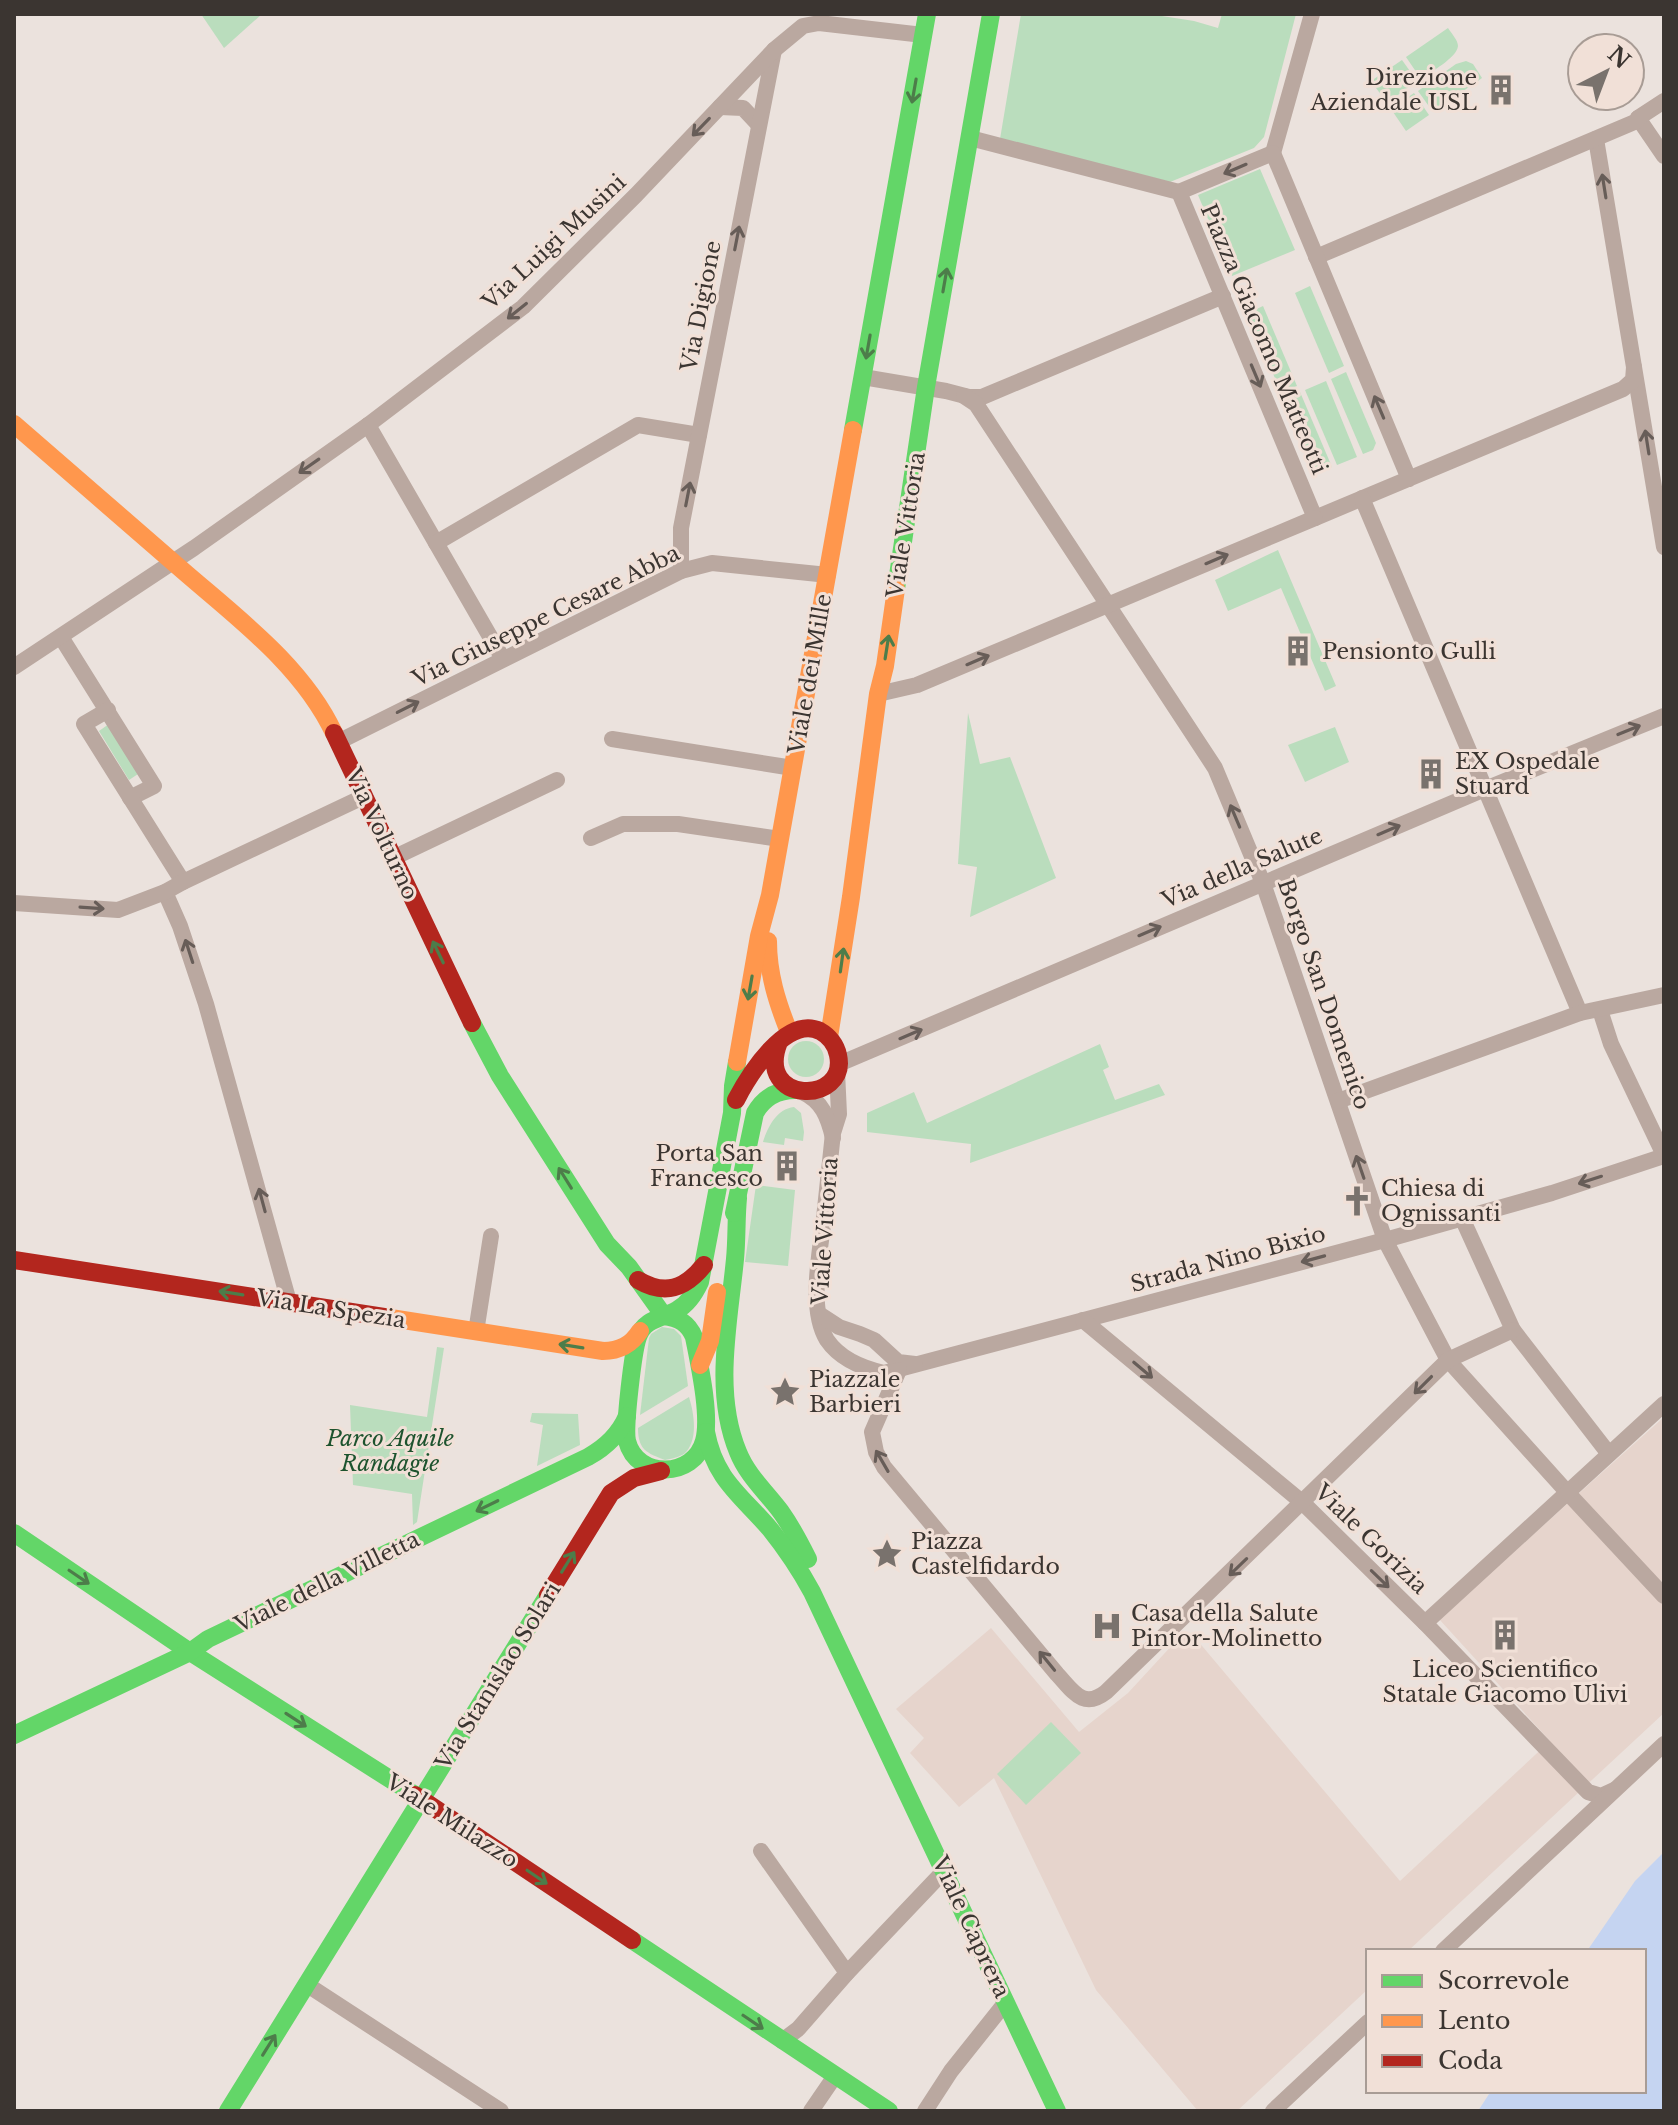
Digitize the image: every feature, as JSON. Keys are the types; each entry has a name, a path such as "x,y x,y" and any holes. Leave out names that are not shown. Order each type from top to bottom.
{"main road":[{"name":"Viale dei Mille","path":"664,1316 676,1311 691,1298 700,1282 705,1262 732,1113 733,1086 756,951 770,895 927,14"},
{"name":"Viale Vittoria","path":"829,1037 926,387 991,14"},
{"name":"Via Volturno","path":"14,424 291,668 325,714 500,1076 607,1244 629,1267 664,1316"},
{"path":"770,895 767,966 784,1037 774,1056 776,1070 783,1082 799,1091"},
{"path":"700,1375 700,1362 711,1337 727,1237 738,1198 750,1127 757,1108 778,1092 816,1091 829,1083 838,1067 837,1049 829,1037 823,1032 802,1027 784,1037 747,1078 732,1113"},
{"name":"Viale Caprera","path":"738,1198 725,1401 736,1449 745,1466 791,1526 807,1556 869,1689 884,1742"},
{"name":"Via La Spezia","path":"14,1260 608,1351 625,1347 640,1331"},
{"path":"638,1280 654,1290 668,1290 692,1277 705,1262"},
{"path":"664,1316 683,1321 693,1332 700,1375 706,1427 705,1440 696,1457 680,1468 661,1471 643,1464 630,1450 625,1432 640,1331 650,1320 664,1316"},
{"name":"Viale della Villetta","path":"14,1735 593,1455 617,1435 627,1414"},
{"name":"Viale Caprera","path":"706,1427 713,1460 728,1485 773,1533 801,1572 822,1611 1057,2111"},
{"name":"Via Stanislao Solari","path":"228,2111 611,1493 630,1479 661,1471"},
{"name":"Viale Milazzo","path":"14,1533 889,2111"}],"street":[{"path":"1312,14 1273,153 1409,479"},
{"name":"Via Luigi Musini","path":"14,667 174,562 368,425 523,307 636,195 774,50 803,26 819,23 923,35"},
{"name":"Via Digione","path":"681,571 681,528 774,50"},
{"path":"1316,257 1637,121 1664,101"},
{"path":"720,107 743,108 758,124"},
{"path":"1638,118 1664,156"},
{"path":"970,138 1179,192"},
{"path":"1596,139 1664,547"},
{"name":"Piazza Giacomo Matteotti","path":"1273,153 1179,192 1315,518"},
{"path":"863,377 964,396 987,396 1223,296"},
{"path":"878,694 917,685 1623,389 1633,380 1634,367"},
{"name":"Borgo San Domenico","path":"964,396 976,404 1215,768 1263,883 1385,1240 1448,1360 1664,1596"},
{"path":"368,425 503,659"},
{"path":"436,543 638,425 699,435"},
{"path":"1362,498 1580,1013"},
{"name":"Via Giuseppe Cesare Abba","path":"338,742 681,571 712,563 828,575"},
{"path":"61,637 154,786 130,798"},
{"path":"108,710 84,724 183,882"},
{"name":"Via della Salute","path":"838,1067 1263,883 1664,716"},
{"path":"612,739 793,768"},
{"path":"393,858 557,780"},
{"path":"14,903 118,910 165,892 363,797"},
{"path":"591,838 623,824 678,824 780,839"},
{"path":"165,892 206,1004 289,1302"},
{"path":"1338,1101 1580,1013 1664,995"},
{"path":"1600,1010 1611,1044 1664,1155"},
{"name":"Viale Vittoria","path":"838,1067 839,1114 833,1139 818,1276 819,1314 826,1339 849,1360"},
{"name":"Viale Vittoria","path":"799,1091 812,1097 824,1110 833,1139"},
{"name":"Strada Nino Bixio","path":"849,1360 884,1373 899,1370 1385,1240 1552,1193 1664,1155"},
{"path":"1462,1218 1513,1330 1609,1454"},
{"path":"476,1332 491,1236"},
{"path":"819,1314 839,1327 874,1340 898,1362 920,1364"},
{"name":"Viale Gorizia","path":"1083,1320 1303,1503 1425,1623 1588,1792 1605,1796 1614,1790"},
{"path":"899,1370 872,1432 876,1452 884,1467 1073,1691 1091,1701 1106,1692 1448,1360 1513,1330"},
{"path":"1425,1623 1664,1404"},
{"path":"1445,1949 1664,1744"},
{"path":"761,1851 847,1973"},
{"path":"782,2041 798,2029 944,1871"},
{"path":"306,1984 501,2111"},
{"path":"925,2111 951,2071 1006,2002"},
{"path":"1273,2111 1366,2024"},
{"path":"811,2111 835,2076"}],"shaded area":[{"path":"1664,1417 1664,1713 1410,1949 1366,1949 1366,1991 1237,2111 1198,2111 1096,1990 994,1778 959,1807 910,1753 924,1738 896,1709 991,1628 1079,1732 1128,1693 1175,1642 1192,1634 1400,1881 1550,1741 1439,1619"}],"green space":[{"path":"201,14 262,14 224,48"},
{"path":"1021,14 1149,14 1218,28 1222,14 1296,14 1264,137 1254,148 1170,182 1000,139"},
{"path":"1448,28 1457,41 1456,51 1421,79 1406,57"},
{"path":"1402,60 1417,81 1387,103 1371,81"},
{"path":"1466,61 1473,64 1482,78 1433,112 1418,91 1456,64"},
{"path":"1414,93 1429,115 1406,131 1391,109"},
{"path":"1260,169 1295,250 1232,276 1198,195"},
{"path":"1310,286 1344,366 1329,373 1295,293"},
{"path":"1263,306 1297,386 1281,393 1248,313"},
{"path":"1346,372 1376,443 1373,450 1363,454 1331,379"},
{"path":"1326,381 1357,457 1337,465 1305,390"},
{"path":"1300,392 1332,467 1320,472 1313,469 1284,399"},
{"path":"1278,550 1336,686 1325,691 1281,588 1228,611 1215,580"},
{"path":"968,713 980,764 1010,757 1056,878 970,917 977,867 958,864"},
{"path":"109,724 141,772 129,780 99,731"},
{"path":"1335,727 1349,762 1305,782 1288,745"},
{"path":"806,1041 819,1046 824,1059 819,1072 806,1077 793,1072 788,1059 793,1046"},
{"path":"1100,1044 1109,1067 1103,1070 1115,1100 1159,1084 1165,1095 970,1163 971,1144 867,1132 867,1113 914,1092 927,1123"},
{"path":"794,1107 801,1113 803,1141 785,1138 784,1145 763,1142 774,1119"},
{"path":"756,1185 795,1190 788,1266 745,1262"},
{"path":"662,1327 674,1329 681,1336 688,1386 640,1415 649,1338"},
{"name":"Parco Aquile Randagie","path":"437,1347 444,1348 417,1522 413,1525 412,1494 353,1485 350,1405 427,1417"},
{"path":"689,1397 694,1427 689,1448 682,1455 665,1460 649,1453 642,1446 638,1428"},
{"path":"532,1413 578,1414 580,1445 537,1466 543,1425 530,1422"},
{"path":"1051,1722 1081,1753 1026,1805 997,1774"}],"water":[{"path":"1664,1852 1664,2111 1478,2111 1490,2093 1646,2093 1646,1949 1588,1949 1635,1881"}],"traffic: fast":[{"path":"853,430 927,14"},
{"path":"896,589 926,387 991,14"},
{"path":"472,1023 500,1076 607,1244 629,1267 664,1316"},
{"path":"664,1316 682,1322 694,1337 706,1418 704,1441 698,1453 678,1468 666,1470 642,1463 627,1441 634,1357 638,1337 645,1326 654,1320 681,1308 700,1282 732,1113 737,1062"},
{"path":"734,1213 755,1113 772,1096 795,1090"},
{"path":"738,1198 724,1381 730,1429 746,1468 785,1517 808,1559"},
{"path":"14,1735 588,1457 611,1440 627,1416"},
{"path":"706,1432 716,1463 730,1486 770,1529 812,1592 1057,2111"},
{"path":"14,1533 190,1652 415,1795"},
{"path":"228,2111 548,1595"},
{"path":"632,1940 889,2111"}],"traffic: slow":[{"path":"14,424 266,644 304,685 334,733"},
{"path":"737,1062 853,430"},
{"path":"829,1037 896,589"},
{"path":"768,941 774,988 789,1032"},
{"path":"700,1365 710,1341 717,1292"},
{"path":"384,1317 603,1351 624,1346 640,1331"}],"traffic: jam":[{"path":"334,733 472,1023"},
{"path":"736,1100 770,1050 782,1039 807,1028 820,1031 834,1044 838,1071 830,1083 818,1089 803,1091 790,1087 779,1078 775,1063 779,1042"},
{"path":"14,1260 384,1317"},
{"path":"638,1280 657,1288 674,1288 689,1280 704,1265"},
{"path":"548,1595 611,1493 634,1478 661,1471"},
{"path":"415,1795 632,1940"}],"place":[{"name":"Direzione Aziendale USL","path":"1501,90"},
{"name":"Pensionto Gulli","path":"1298,651"},
{"name":"EX Ospedale Stuard","path":"1431,774"},
{"name":"Porta San Francesco","path":"787,1166"},
{"name":"Chiesa di Ognissanti","path":"1357,1201"},
{"name":"Piazzale Barbieri","path":"785,1392"},
{"name":"Piazza Castelfidardo","path":"887,1554"},
{"name":"Casa della Salute Pintor-Molinetto","path":"1107,1626"},
{"name":"Liceo Scientifico Statale Giacomo Ulivi","path":"1505,1635"}]}
